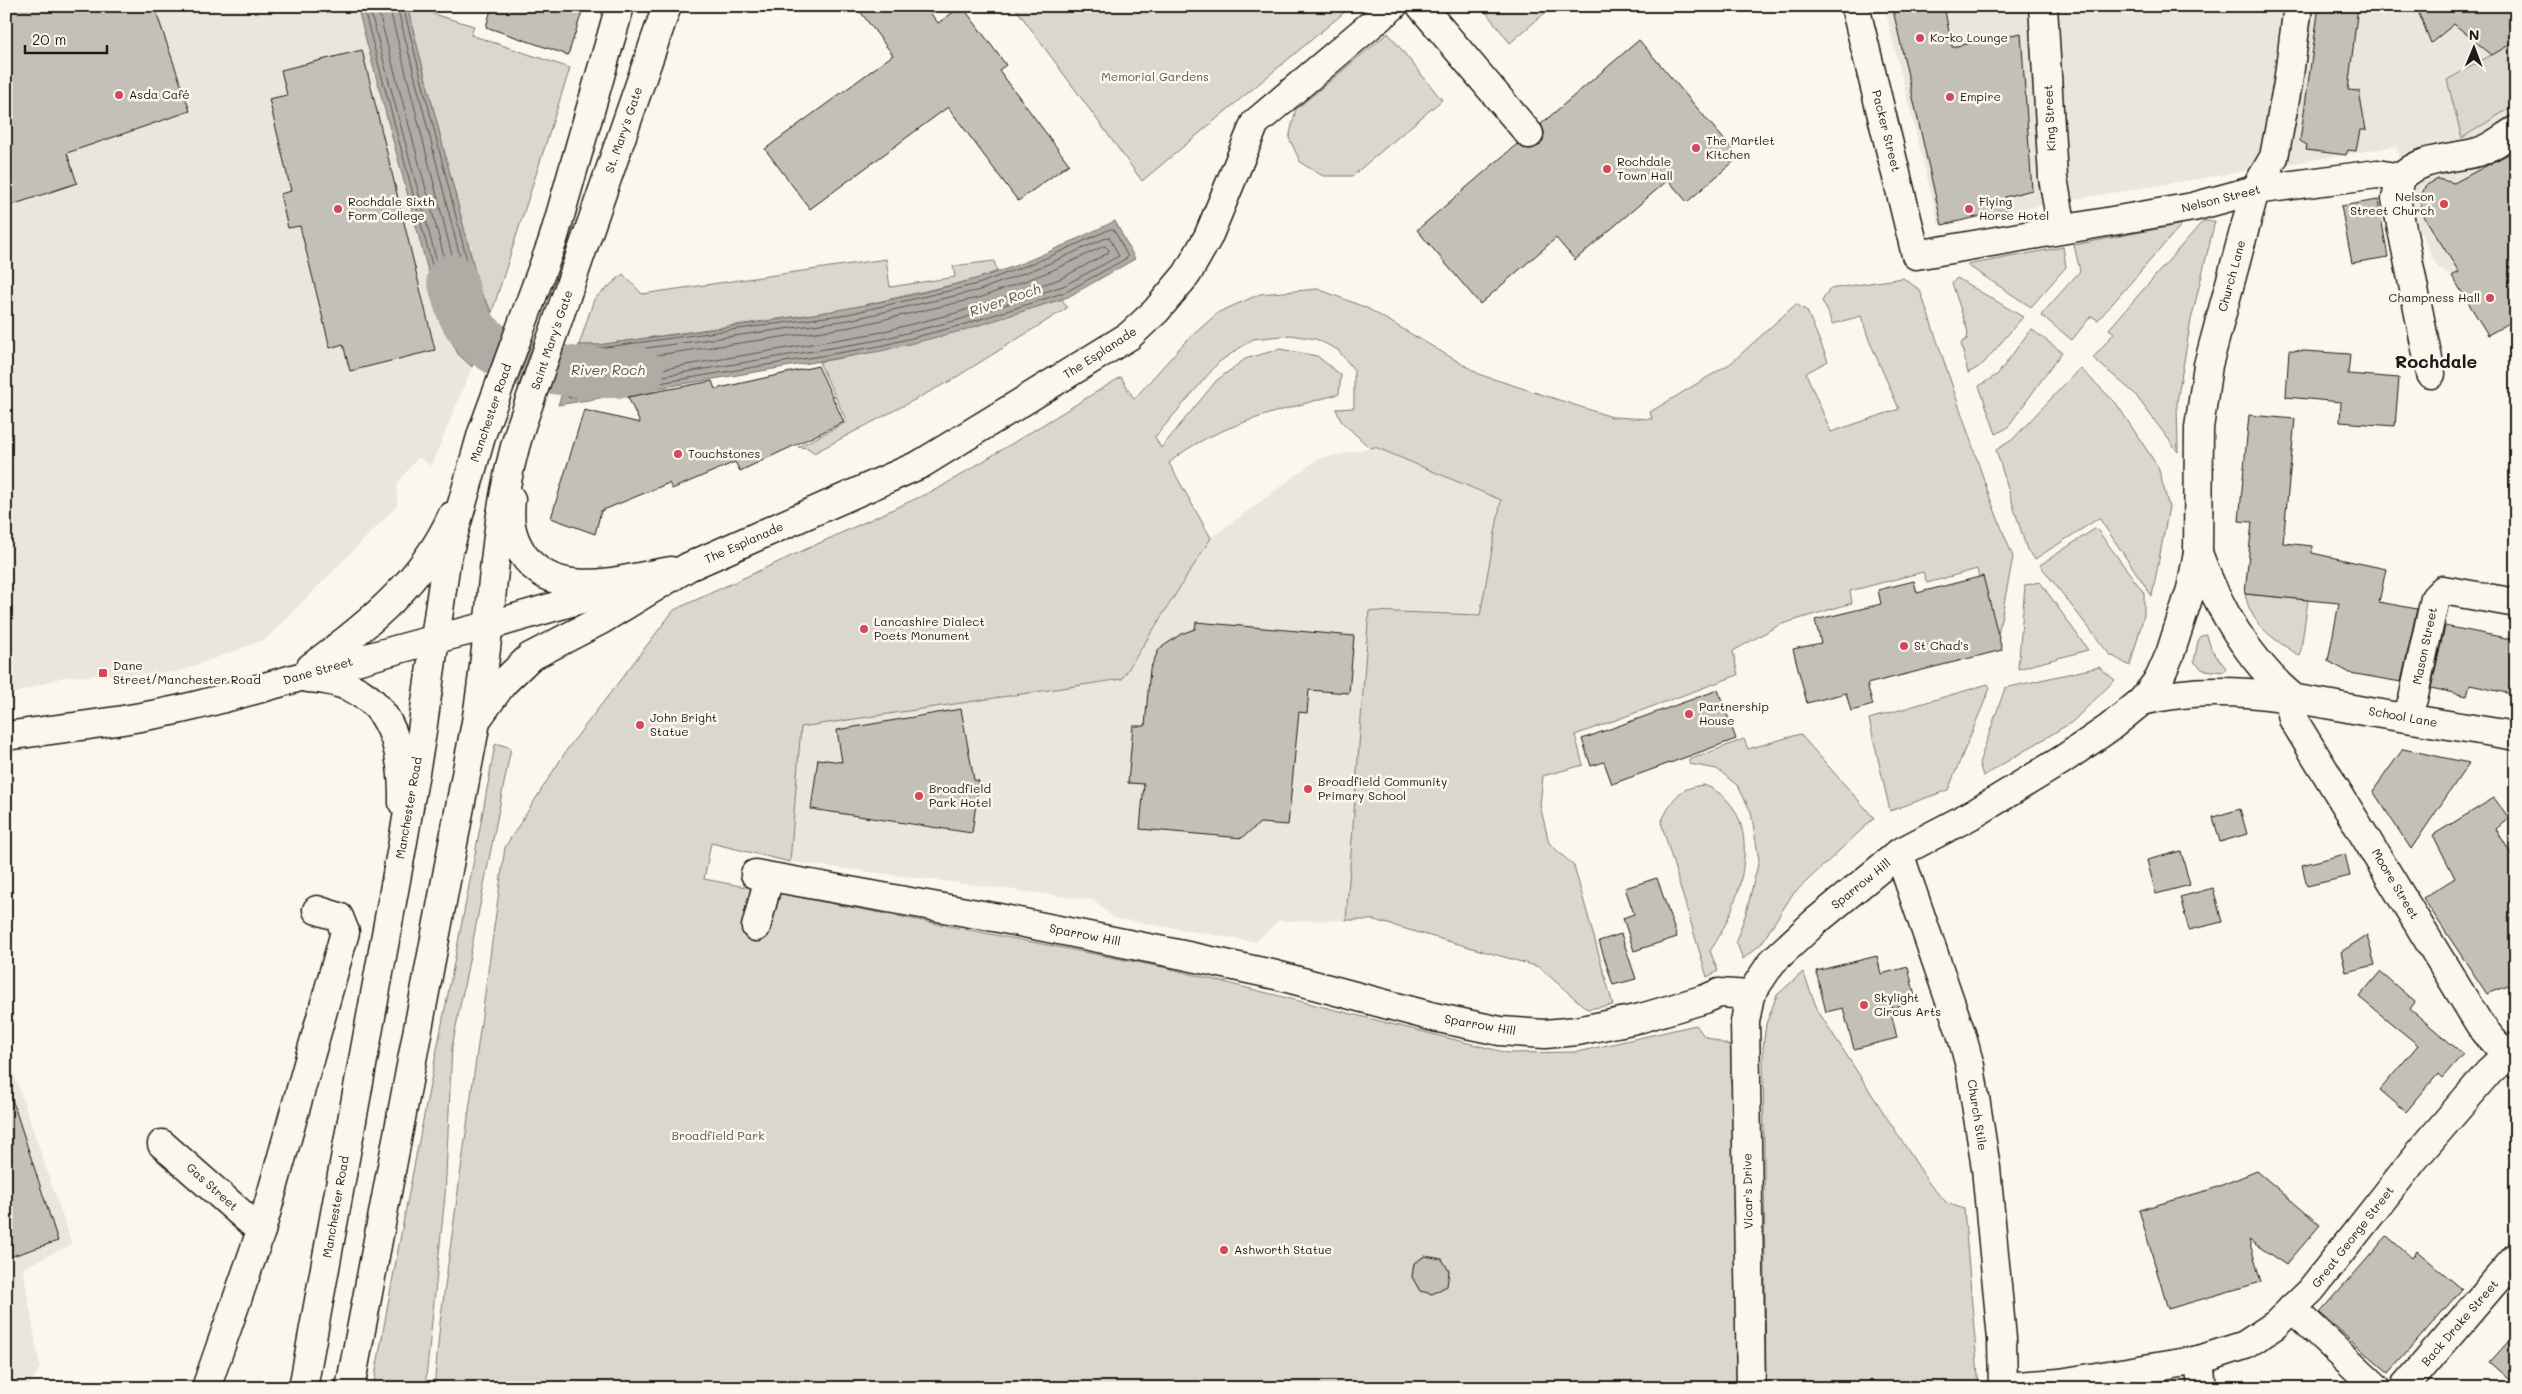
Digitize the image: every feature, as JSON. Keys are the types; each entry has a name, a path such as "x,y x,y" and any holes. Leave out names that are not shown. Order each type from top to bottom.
{"main road":[{"name":"Manchester Road","path":"303,1388 402,847 446,561 482,433 553,240 620,6"},
{"name":"St. Mary's Gate","path":"582,254 666,6"},
{"name":"The Esplanade","path":"488,626 688,567 921,464 1129,336 1156,311 1187,274 1208,237 1255,123 1393,6"},
{"path":"1421,6 1529,134"},
{"name":"Packer Street","path":"1855,6 1916,255"},
{"name":"King Street","path":"2043,6 2053,178 2062,229"},
{"name":"Church Lane","path":"2142,701 2159,679 2170,654 2191,589 2198,553 2199,428 2208,365 2256,190 2274,157 2288,83 2298,6"},
{"path":"2431,374 2396,199 2401,178 2409,169 2424,163 2480,151 2516,130"},
{"name":"Nelson Street","path":"1916,255 2193,207 2256,190 2377,174 2401,178"},
{"name":"Saint Mary's Gate","path":"512,455 582,254"},
{"name":"The Esplanade","path":"512,455 509,527 514,541 529,564 543,575 560,583 597,584 688,567"},
{"path":"350,1388 476,719 488,626 497,529 512,455"},
{"path":"295,678 351,638 397,596 423,566 442,538 471,473"},
{"name":"Church Lane","path":"2198,553 2208,581 2218,601 2256,662 2291,696"},
{"name":"The Esplanade","path":"476,719 503,683 530,657 601,620 688,567"},
{"name":"Mason Street","path":"2406,718 2413,699 2435,598 2443,590 2516,603"},
{"name":"Dane Street","path":"6,736 118,721 193,706 488,626"},
{"path":"295,678 328,679 348,685 366,695 382,711 390,726 404,773 402,847"},
{"name":"School Lane","path":"2142,701 2168,694 2194,692 2264,693 2291,696 2406,718 2516,736"},
{"name":"Moore Street","path":"2291,696 2290,710 2293,719 2480,1025 2513,1055"},
{"name":"Sparrow Hill","path":"756,928 762,876 999,918 1182,955 1276,975 1434,1017 1500,1031 1545,1034 1577,1031 1641,1018 1719,993 1750,995 1772,962 1898,853 1977,812 2062,760 2110,728 2142,701"},
{"name":"Dane Street","path":"6,756 118,721"},
{"name":"Church Stile","path":"1898,853 1961,1033 1970,1066 1986,1168 2002,1338 2003,1387"},
{"path":"206,1388 261,1231 345,932 339,917 317,910"},
{"name":"Vicar's Drive","path":"1750,995 1745,1022 1751,1388"},
{"name":"Great George Street","path":"2003,1387 2060,1383 2199,1360 2245,1345 2275,1325 2330,1268 2415,1158 2488,1072 2513,1055"},
{"name":"Gas Street","path":"162,1144 261,1231"},
{"name":"Back Drake Street","path":"2404,1388 2516,1257"},
{"path":"2292,1308 2377,1388"},
{"path":"2199,1360 2202,1388"}],"shaded area":[{"path":"6,6 349,6 361,17 442,323 458,354 472,367 431,466 418,457 397,484 397,506 266,639 178,672 63,677 6,696"},
{"path":"1884,6 2516,6 2516,237 2452,276 2438,268 2411,213 2396,146 2076,199 1939,225"},
{"name":"Broadfield Community Primary School","path":"1375,447 1501,500 1480,615 1539,967 1374,920 1278,921 1256,942 1114,918 1093,900 790,862 801,727 1122,679 1211,538 1318,459"},
{"path":"6,1050 72,1244 23,1268 40,1368 27,1388 6,1388"}],"green space":[{"path":"407,6 435,6 433,14 474,26 471,35 570,68 492,312 480,291"},
{"name":"Memorial Gardens","path":"1014,6 1352,6 1142,181"},
{"path":"1481,6 1553,6 1510,43"},
{"path":"1388,33 1442,100 1352,176 1323,176 1301,163 1289,138 1296,109"},
{"path":"2516,41 2516,104 2462,138 2447,80"},
{"path":"2203,221 2215,221 2191,320 2177,402 2178,452 2134,393 2093,358 2114,333 2109,329"},
{"path":"2182,224 2098,320 2091,316 2072,340 2041,315 2080,271 2074,245"},
{"path":"2063,247 2066,267 2031,307 1967,265"},
{"path":"886,259 890,287 955,277 953,266 994,261 997,271 977,279 847,309 598,345 579,345 594,299 623,274 642,294"},
{"name":"Broadfield Park","path":"1903,278 1920,290 1991,501 2013,557 1996,645 1977,569 1927,583 1923,572 1850,591 1852,603 1779,625 1733,651 1738,675 1575,735 1583,765 1543,776 1540,805 1549,843 1574,866 1613,1005 1587,1009 1539,967 1374,920 1346,920 1369,611 1480,615 1501,500 1375,447 1370,448 1341,421 1336,409 1354,408 1354,370 1338,350 1316,339 1291,335 1253,339 1219,362 1155,437 1161,448 1217,380 1245,359 1280,349 1317,356 1341,375 1339,394 1250,420 1227,429 1186,450 1169,463 1211,538 1122,679 801,727 790,862 711,843 704,879 1167,968 1508,1053 1577,1052 1696,1025 1704,1036 1738,1049 1736,1388 434,1388 440,1323 505,847 568,748 674,610 939,488 1121,377 1134,399 1186,341 1219,312 1260,294 1318,289 1367,308 1481,375 1612,417 1652,419 1650,412 1731,363 1796,304 1807,311 1828,361 1806,373 1831,432 1899,409 1869,340 1861,316 1832,324 1822,301 1829,289"},
{"path":"1957,278 2023,317 1982,365 1968,373 1961,343 1967,339 1968,332 1952,283"},
{"path":"1062,299 1067,308 950,381 814,453 808,448 798,447 847,422 819,362 911,343"},
{"path":"2031,329 2062,352 2007,428 1996,434 1979,386 1998,374"},
{"path":"2080,368 2116,403 2158,467 2169,507 2152,596 2099,518 2035,559 2027,550 1996,450 2012,440"},
{"path":"2096,528 2144,593 2144,615 2130,666 2109,654 2040,565"},
{"path":"2040,582 2088,650 2018,669 2025,585"},
{"path":"2245,594 2308,600 2300,656 2265,631 2253,615"},
{"path":"2207,635 2211,649 2226,668 2224,672 2203,670 2194,662 2198,641 2201,636"},
{"path":"2099,667 2115,680 2072,722 1983,776 1979,763 2005,688"},
{"path":"1988,684 1990,688 1948,790 1890,811 1869,719"},
{"path":"1800,734 1874,818 1792,895 1761,944 1743,959 1736,941 1746,913 1759,860 1751,812 1738,786 1717,769 1689,764 1689,760 1744,739 1748,749"},
{"path":"499,744 511,748 452,1047 445,1196 425,1388 373,1388 402,1227 495,745"},
{"path":"1704,785 1725,798 1738,816 1744,837 1744,861 1732,910 1710,951 1718,971 1707,977 1661,822 1676,796 1687,789"},
{"path":"1803,972 1818,1011 1931,1186 1947,1203 1964,1209 1979,1388 1766,1388 1763,1047 1766,1024 1777,995"}],"water":[{"path":"357,6 407,6 480,291 492,312 472,367 458,354 442,323"},
{"path":"1115,221 1135,259 1068,297 961,331 881,351 558,405 579,345 598,345 740,325 882,302 993,274 1046,253"}],"building":[{"path":"6,6 154,6 190,111 67,153 77,183 6,207"},
{"path":"492,6 584,6 568,55 486,27"},
{"path":"856,6 925,6 938,23 962,6 1006,65 999,70 1069,164 1018,201 948,107 810,209 765,149 893,55"},
{"path":"1909,6 1944,6 1952,47 2021,33 2032,190 2005,197 2008,210 1942,225 1893,10"},
{"path":"2319,6 2358,6 2348,90 2359,91 2366,130 2360,130 2356,151 2348,150 2346,155 2306,150 2307,145 2300,141"},
{"path":"2416,6 2516,6 2516,41 2492,55 2454,24 2431,43"},
{"name":"Rochdale Town Hall","path":"1639,40 1739,157 1687,202 1668,180 1575,260 1556,238 1480,304 1417,230 1517,144 1523,148 1531,149 1539,146 1543,140 1544,132 1541,124"},
{"path":"362,50 435,350 350,371 343,344 330,348 300,226 288,228 280,194 291,191 269,99 287,95 281,70"},
{"path":"2516,150 2516,319 2488,335 2452,276 2459,272 2420,210 2422,195 2425,186 2438,179 2454,183"},
{"path":"2378,200 2388,257 2352,263 2341,206"},
{"path":"2289,350 2350,354 2348,374 2399,378 2395,426 2340,422 2341,402 2286,397"},
{"name":"Touchstones","path":"818,366 844,422 740,471 735,462 672,489 669,483 601,511 595,534 551,518 584,410 640,423 628,397 712,381 715,389"},
{"path":"2249,415 2295,419 2283,543 2312,546 2312,553 2386,569 2379,602 2417,609 2401,682 2350,673 2328,661 2339,603 2245,594 2252,522 2239,521"},
{"name":"St Chad's","path":"1983,576 2002,650 1867,684 1873,705 1851,711 1846,693 1807,703 1793,649 1821,643 1815,620 1881,604 1878,590 1914,581 1917,593"},
{"path":"1196,622 1354,636 1349,693 1309,690 1307,713 1299,712 1288,825 1260,823 1242,838 1140,829 1144,784 1128,783 1133,726 1145,726 1150,669 1159,649 1181,634 1195,629"},
{"path":"2445,626 2516,640 2516,695 2470,685 2467,696 2431,688"},
{"name":"Partnership House","path":"1718,690 1736,739 1612,784 1604,762 1591,766 1582,739"},
{"path":"961,709 974,780 979,781 972,833 811,809 818,759 842,762 837,730"},
{"path":"2403,749 2469,763 2411,849 2373,791"},
{"path":"2494,798 2509,818 2496,829 2516,862 2516,983 2487,994 2423,898 2455,878 2433,835"},
{"path":"2240,809 2247,834 2220,842 2213,817"},
{"path":"2181,851 2190,885 2156,894 2147,860"},
{"path":"2345,854 2350,876 2307,886 2302,865"},
{"path":"1657,878 1677,937 1634,951 1623,918 1634,914 1625,888"},
{"path":"2213,888 2222,922 2189,930 2180,897"},
{"path":"1621,934 1636,979 1613,985 1599,941"},
{"path":"2367,935 2375,965 2346,972 2341,952"},
{"name":"Skylight Circus Arts","path":"1877,956 1881,974 1908,967 1916,1001 1890,1008 1897,1038 1854,1049 1843,1008 1826,1012 1816,971"},
{"path":"2380,972 2415,1002 2410,1009 2463,1054 2442,1078 2438,1074 2406,1112 2380,1090 2418,1045 2359,997"},
{"path":"11,1096 58,1241 6,1258 6,1097"},
{"path":"2257,1171 2320,1225 2286,1265 2249,1240 2261,1282 2168,1309 2139,1210 2212,1189"},
{"path":"2387,1236 2412,1258 2417,1251 2462,1289 2389,1373 2320,1313"},
{"path":"1425,1256 1442,1259 1449,1271 1447,1286 1432,1294 1420,1291 1412,1277 1414,1263"},
{"path":"2516,1333 2516,1385 2490,1362"}],"waterway":[{"name":"River Roch","path":"452,279 461,309 470,326 485,342 503,353 524,362 547,368 595,373 639,372"}],"place":[{"name":"Ko-ko Lounge","path":"1920,38"},
{"name":"Asda Café","path":"119,95"},
{"name":"Empire","path":"1950,97"},
{"name":"The Martlet Kitchen","path":"1696,148"},
{"name":"Rochdale Town Hall","path":"1607,169"},
{"name":"Nelson Street Church","path":"2444,204"},
{"name":"Rochdale Sixth Form College","path":"338,209"},
{"name":"Flying Horse Hotel","path":"1969,209"},
{"name":"Champness Hall","path":"2490,298"},
{"name":"Touchstones","path":"678,454"},
{"name":"Lancashire Dialect Poets Monument","path":"864,629"},
{"name":"St Chad's","path":"1904,646"},
{"name":"Dane Street/Manchester Road","path":"103,673"},
{"name":"Partnership House","path":"1689,714"},
{"name":"John Bright Statue","path":"640,725"},
{"name":"Broadfield Community Primary School","path":"1308,789"},
{"name":"Broadfield Park Hotel","path":"919,796"},
{"name":"Skylight Circus Arts","path":"1864,1005"},
{"name":"Ashworth Statue","path":"1224,1250"}],"district":[{"name":"Rochdale","path":"2436,362"}]}
